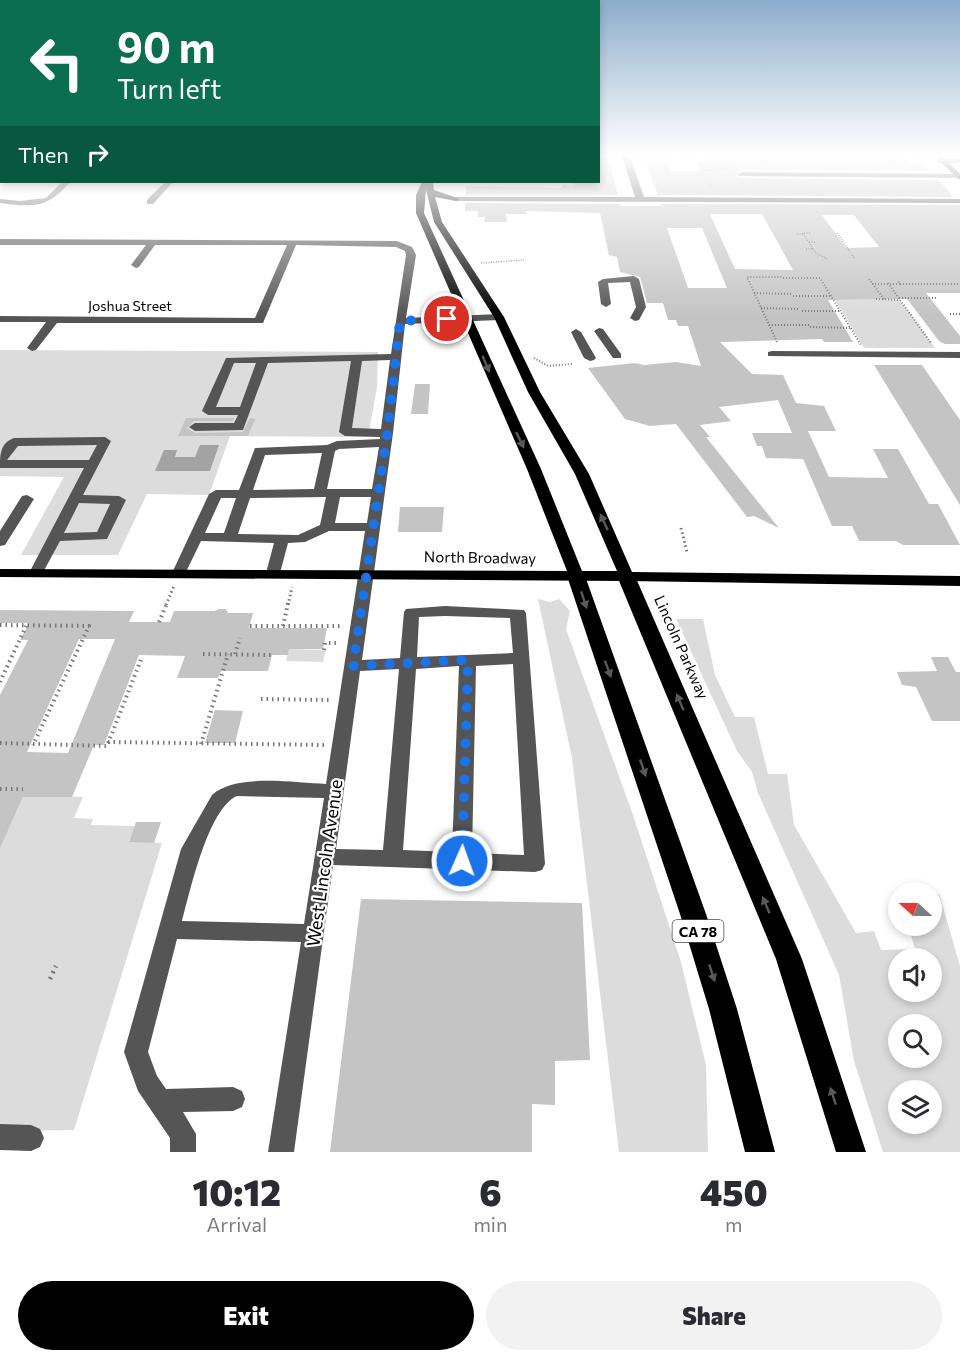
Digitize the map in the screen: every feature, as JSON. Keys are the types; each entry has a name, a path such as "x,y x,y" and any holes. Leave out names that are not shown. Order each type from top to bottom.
{"highway":[{"name":"CA 78","path":"576,576 703,946 723,1009 760,1152"},
{"name":"Lincoln Parkway","path":"626,576 789,959 851,1152"}],"main road":[{"path":"420,208 420,213 534,469 576,576"},
{"name":"Lincoln Parkway","path":"434,208 438,222 499,316 534,392 582,474 626,576"},
{"name":"North Broadway","path":"0,573 296,573 960,581"}],"street":[{"path":"0,242 293,243"},
{"path":"136,265 153,242"},
{"name":"West Lincoln Avenue","path":"282,1152 411,255 409,249 397,244 293,243"},
{"name":"Joshua Street","path":"0,319 259,321 293,243"},
{"path":"606,304 607,281 634,279 641,307 634,318"},
{"path":"400,321 499,316"},
{"path":"32,348 54,319"},
{"path":"599,331 617,356"},
{"path":"576,332 590,358"},
{"path":"775,349 825,354 960,355"},
{"path":"245,411 208,411 230,360 396,357"},
{"path":"357,358 345,432 386,438"},
{"path":"195,428 239,427 263,360"},
{"path":"229,538 260,451 329,450 338,445 386,438"},
{"path":"0,462 14,442 105,441 36,573"},
{"path":"327,527 329,450"},
{"path":"0,462 93,464"},
{"path":"179,573 216,494 377,493"},
{"path":"0,542 27,499"},
{"path":"55,537 102,536 119,500 74,499"},
{"path":"196,537 300,539 327,527 373,527"},
{"path":"273,573 282,539"},
{"path":"325,857 535,864 518,613 412,612 392,858"},
{"path":"353,666 520,658"},
{"path":"462,861 468,660"},
{"path":"183,1152 183,1134 147,1083 136,1052 191,849 219,800 226,793 236,789 268,788 334,791"},
{"path":"170,930 314,933"},
{"path":"158,1101 232,1099"},
{"path":"0,1137 31,1138"}],"path":[{"path":"797,234 810,233"},
{"path":"837,233 850,252"},
{"path":"804,234 813,249 827,259"},
{"path":"808,242 816,242"},
{"path":"806,249 813,249"},
{"path":"852,255 855,259"},
{"path":"481,263 524,260"},
{"path":"775,349 769,325 747,277 820,278 863,349"},
{"path":"869,279 884,300"},
{"path":"927,281 930,284"},
{"path":"956,281 960,284"},
{"path":"872,284 899,282 960,284"},
{"path":"888,284 936,349"},
{"path":"754,293 831,296"},
{"path":"876,300 938,298"},
{"path":"761,308 841,311"},
{"path":"950,314 960,314"},
{"path":"769,325 850,327"},
{"path":"532,358 537,358 548,366 572,364"},
{"path":"681,528 687,552"},
{"path":"159,622 179,573"},
{"path":"283,626 296,573"},
{"path":"0,625 89,626 33,745"},
{"path":"0,682 26,626"},
{"path":"250,626 358,627"},
{"path":"235,654 240,639"},
{"path":"203,654 272,655"},
{"path":"201,744 228,654"},
{"path":"0,743 107,746 142,657"},
{"path":"261,699 348,700"},
{"path":"108,742 341,746"},
{"path":"0,789 23,789"},
{"path":"50,979 56,966"}],"shaded area":[{"path":"835,300 900,300 935,348 864,348"},
{"path":"0,350 378,352 377,387 368,437 230,436 209,495 147,494 118,555 21,555 64,477 0,476"},
{"path":"200,445 219,445 210,471 155,471 164,450 177,450 175,457 195,457"},
{"path":"538,599 550,602 559,599 570,611 566,629 633,815 681,962 706,1065 708,1152 619,1152 572,758"},
{"path":"676,619 703,619 715,675 735,717 754,717 768,774 787,774 794,825 856,933 874,931 881,950 888,950 888,1002 942,1002 942,948 915,948 911,936 942,936 942,903 960,966 960,1152 883,1152 854,1061 839,975 758,793 752,772 737,751"},
{"path":"289,649 326,650 323,662 286,661"},
{"path":"24,795 83,797 74,818 93,819 91,825 135,826 129,841 162,843 74,1130 0,1131 0,831 8,830"}],"building":[{"path":"465,208 960,208 960,293 926,293 960,336 960,344 945,344 939,341 907,299 828,300 853,342 824,342 822,339 720,342 752,374 783,375 796,403 824,406 836,431 808,431 829,477 888,478 873,449 898,449 929,504 938,504 960,545 903,545 896,541 859,541 852,526 832,526 803,459 766,458 762,446 757,446 752,433 792,433 778,400 719,407 731,421 700,425 710,437 706,437 779,528 754,516 747,517 676,424 650,426 625,419 588,368 676,362 701,366 688,326 678,326 676,320 668,320 663,303 647,303 640,277 620,272 617,257 609,255 600,213 526,211 526,214 506,214 507,222 484,222 485,217 478,217 478,211 465,211","holes":["710,214 762,214 793,270 735,269","822,215 854,215 879,247 846,248","667,228 702,228 727,288 688,288"]},
{"path":"874,365 922,365 960,420 960,505"},
{"path":"415,384 430,384 428,414 411,414"},
{"path":"186,418 234,418 233,421 194,421 187,428 195,433 243,432 250,418 255,419 248,436 178,436"},
{"path":"400,507 444,507 442,532 398,532"},
{"path":"226,609 228,613 253,613 249,628 327,628 323,649 289,649 288,655 272,655 268,671 221,671 218,678 177,678 185,656 139,655 104,745 94,745 72,797 23,797 0,848 0,695 28,640 20,640 29,623 0,623 0,610 134,611 129,622 170,622 174,611","holes":["79,639 115,639 68,753 27,752"]},
{"path":"931,657 948,657 956,672 960,672 960,721 932,721 916,687 902,685 897,672 937,671"},
{"path":"215,710 243,711 235,743 205,743"},
{"path":"136,822 161,822 154,843 129,842"},
{"path":"361,899 582,903 590,1060 555,1061 555,1105 532,1104 532,1152 330,1152"}],"route":[{"path":"447,319 400,321 388,428 353,666 468,660 462,861"}]}
